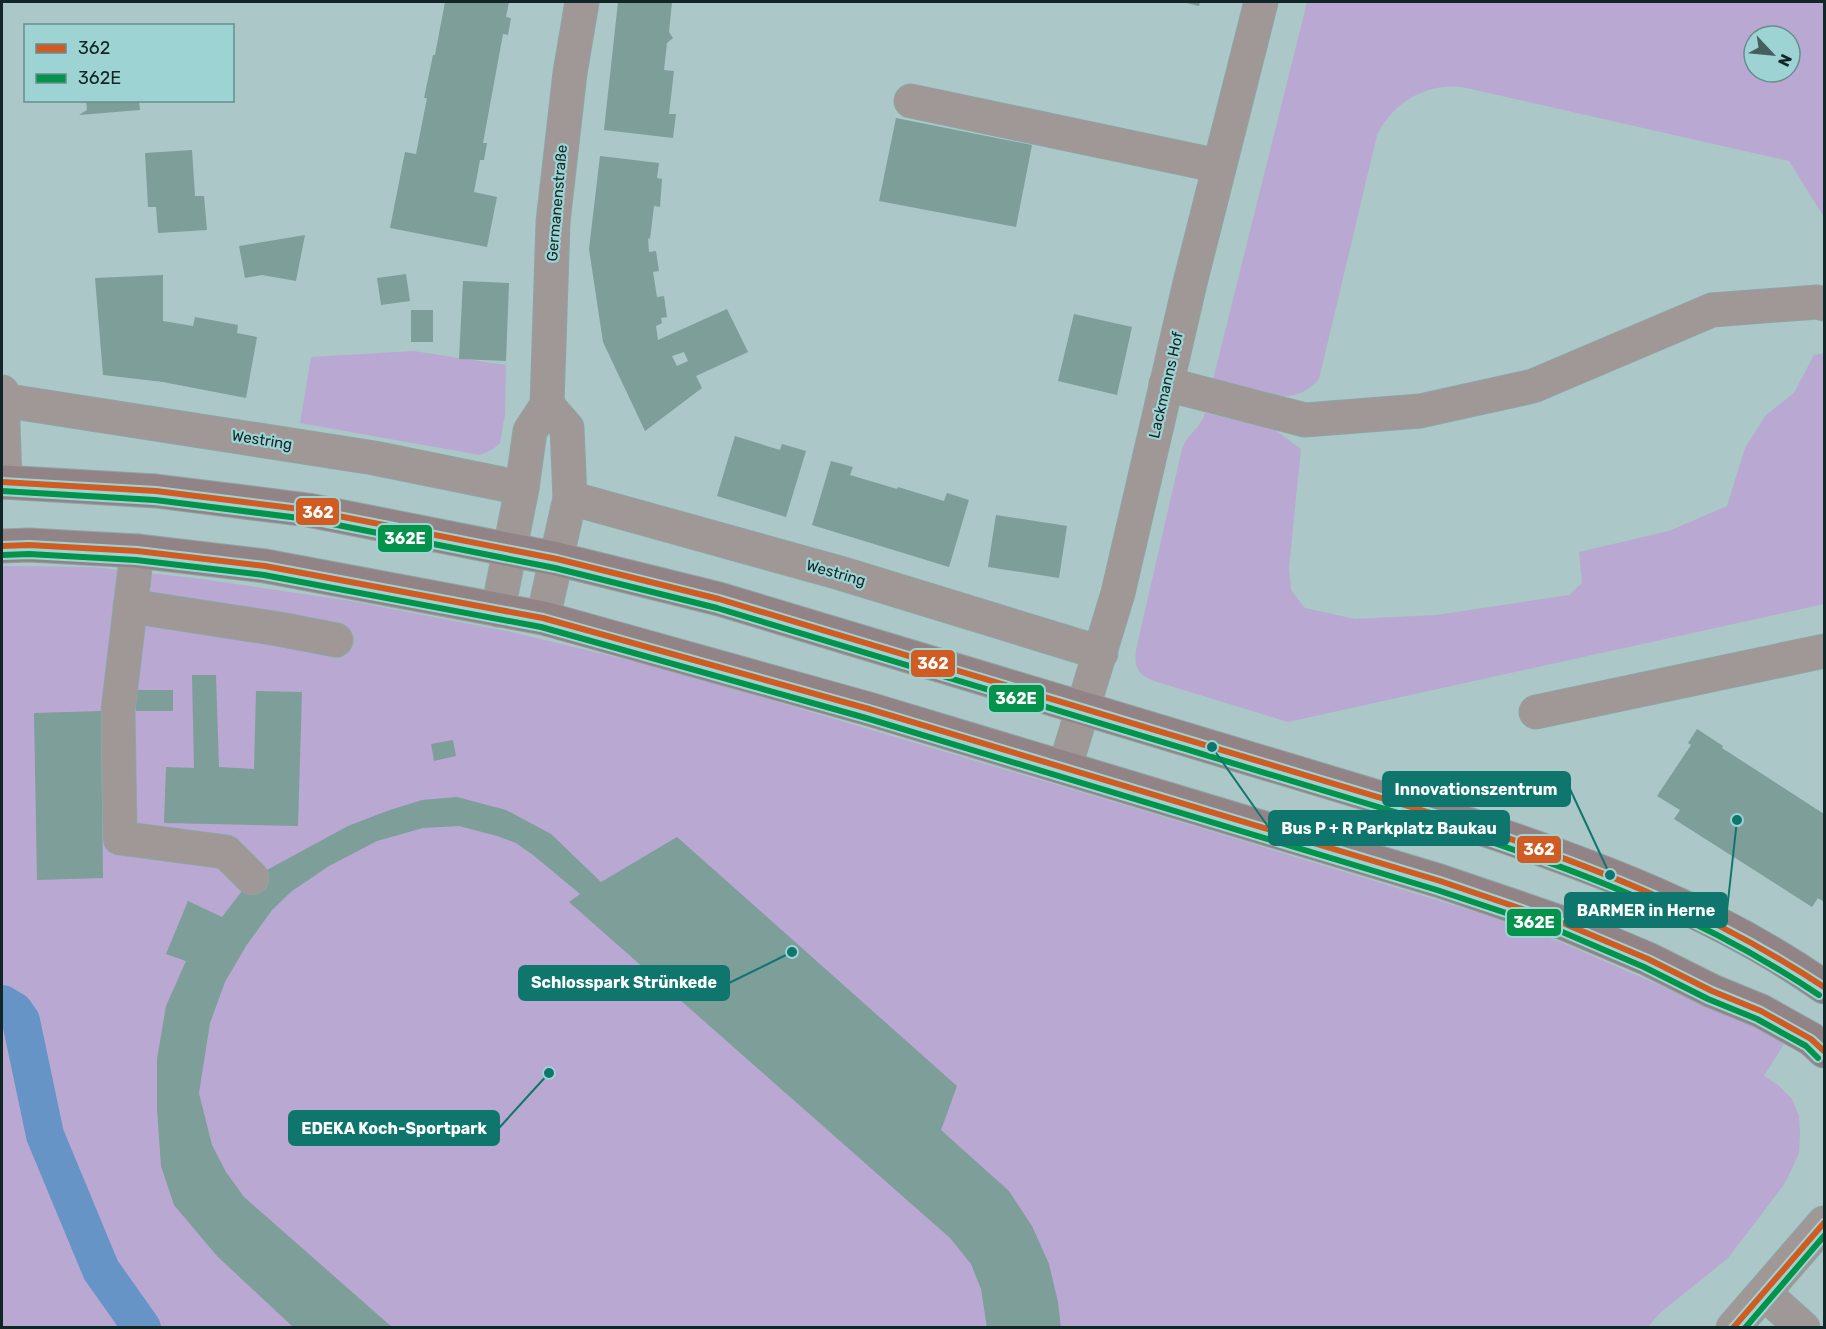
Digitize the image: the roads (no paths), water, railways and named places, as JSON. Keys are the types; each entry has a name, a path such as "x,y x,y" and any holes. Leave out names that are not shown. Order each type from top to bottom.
{"main road":[{"path":"3,482 156,491 308,510 510,549 719,599 1471,825 1549,851 1695,913 1789,962 1824,987"},
{"path":"2,546 29,545 137,551 265,566 543,618 869,709 1440,881 1563,923 1648,959 1712,991 1761,1011 1811,1039 1824,1051"}],"street":[{"name":"Germanenstraße","path":"548,405 554,222 570,73 582,2"},
{"name":"Lackmanns Hof","path":"1065,767 1118,593 1166,384 1261,2"},
{"path":"911,101 1221,157"},
{"path":"1049,109 1221,157"},
{"path":"1166,384 1305,420 1420,411 1533,386 1712,310 1817,302 1824,304"},
{"path":"2,397 3,482"},
{"name":"Westring","path":"2,397 374,458 522,488"},
{"path":"498,610 522,488 530,431 548,405 567,428 570,498 543,618"},
{"name":"Westring","path":"570,498 829,570 1101,653"},
{"path":"137,551 118,711 120,838 226,852 252,878"},
{"path":"130,606 336,640"},
{"path":"1536,712 1824,651"},
{"path":"1732,1328 1824,1223"},
{"path":"1764,1293 1803,1328"}],"waterway":[{"path":"2,1004 14,1011 21,1021 45,1135 101,1270 142,1328"}],"place":[{"name":"Bus P + R Parkplatz Baukau","path":"1212,747"},
{"name":"BARMER in Herne","path":"1737,820"},
{"name":"Innovationszentrum","path":"1610,875"},
{"name":"Schlosspark Strünkede","path":"792,952"},
{"name":"EDEKA Koch-Sportpark","path":"549,1073"}]}
